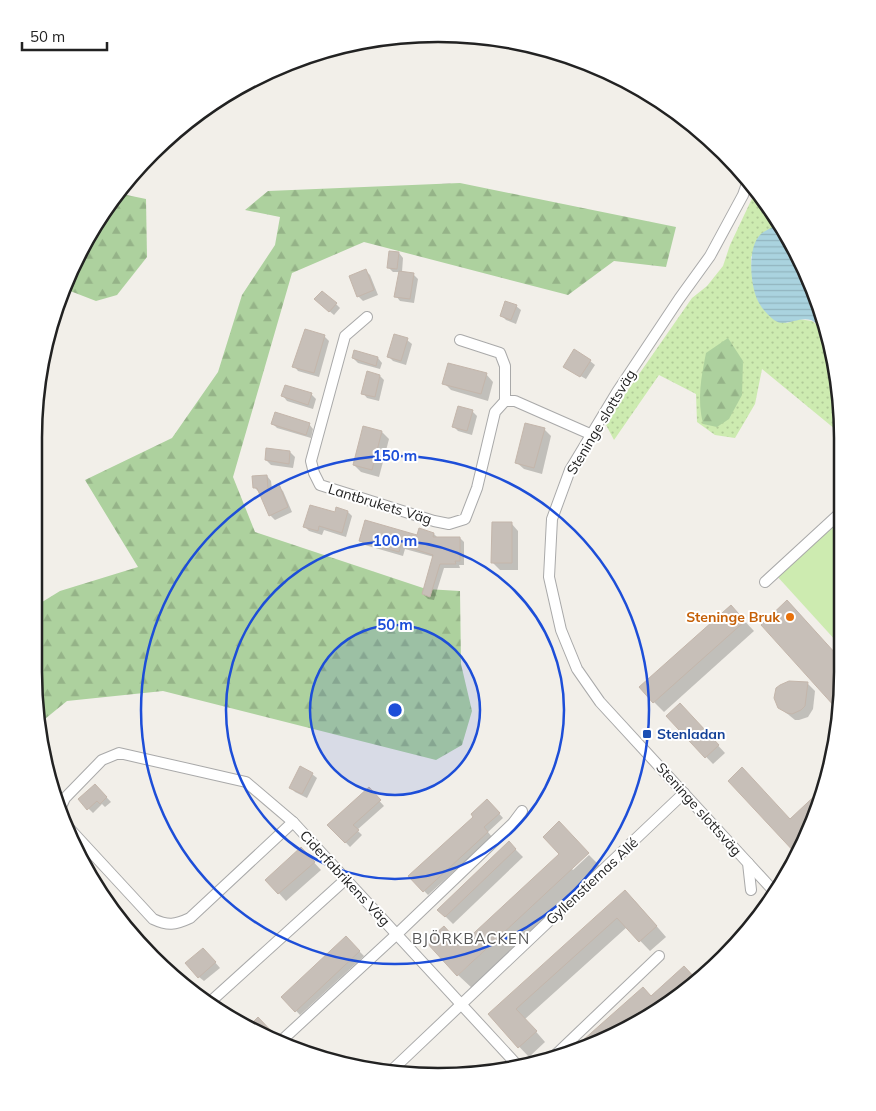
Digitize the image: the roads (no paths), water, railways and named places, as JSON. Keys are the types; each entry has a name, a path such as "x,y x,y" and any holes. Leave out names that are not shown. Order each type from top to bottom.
{"street":[{"name":"Steninge slottsväg","path":"745,189 710,256 679,299 590,434 570,470 552,519 549,577 560,630 577,669 600,702 771,887"},
{"name":"Lantbrukets Väg","path":"367,317 345,336 311,461 320,485 434,521 450,524 465,519 477,488 494,412 505,402"},
{"path":"460,340 500,353 504,366 505,402 516,401 590,434"},
{"path":"765,582 834,519"},
{"name":"Ciderfabrikens Väg","path":"64,801 102,760 119,753 246,782 293,822 514,1061"},
{"name":"Gyllenstiernas Allé","path":"396,1066 684,793"},
{"path":"285,1037 397,934 512,823 522,811"},
{"name":"Ciderfabrikens Väg","path":"79,839 153,919 164,924 178,924 190,918 293,822"},
{"name":"Steninge slottsväg","path":"748,863 751,890"},
{"path":"214,999 346,879"},
{"path":"562,1049 659,956"}],"water":[{"path":"773,227 781,240 793,263 816,323 806,319 783,323 778,322 766,313 760,305 753,283 751,264 754,246 762,233"}],"place":[{"name":"Steninge Bruk","path":"790,617"},
{"name":"Stenladan","path":"647,734"}],"district":[{"name":"BJÖRKBACKEN","path":"471,939"}]}
